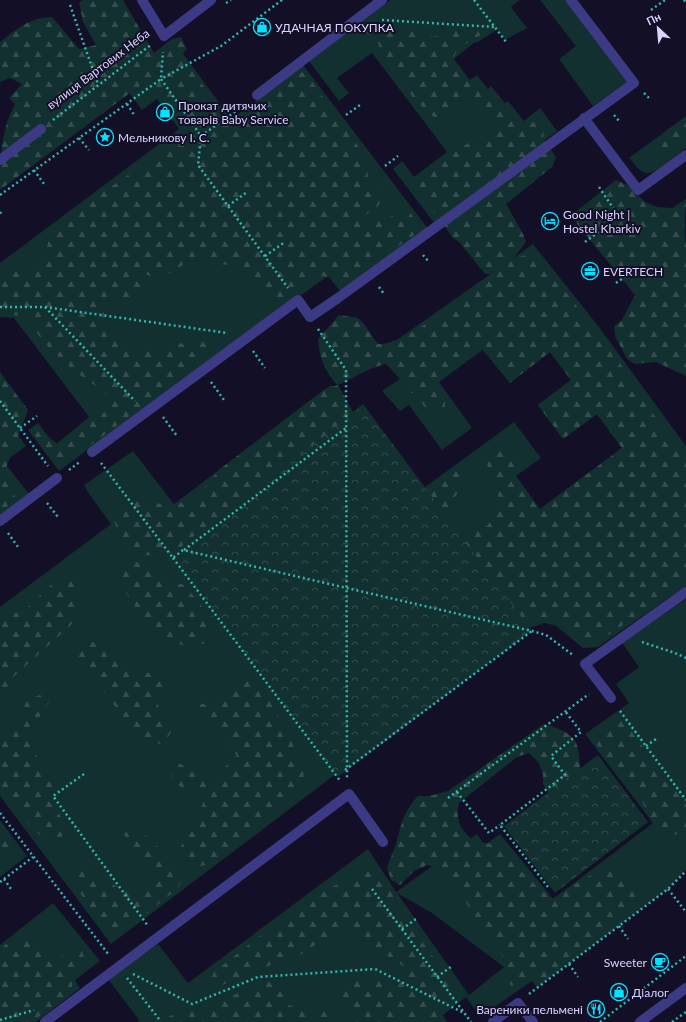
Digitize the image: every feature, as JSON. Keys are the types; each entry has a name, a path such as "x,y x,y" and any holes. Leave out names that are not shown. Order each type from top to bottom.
{"street":[{"path":"142,0 164,36"},
{"name":"вулиця Вартових Неба","path":"164,36 211,0"},
{"path":"257,95 382,0"},
{"path":"92,452 298,300 310,317 428,235 584,118 634,83 571,0"},
{"path":"584,118 638,190 686,155"},
{"path":"0,160 41,129"},
{"path":"0,521 57,478"},
{"path":"611,698 585,664 686,592"},
{"path":"46,1021 349,794 383,842"},
{"path":"640,1022 686,988"},
{"path":"493,1022 518,1003 533,1022"}],"path":[{"path":"0,194 161,79 221,46 282,0"},
{"path":"474,0 507,42"},
{"path":"651,10 664,0"},
{"path":"70,5 98,84"},
{"path":"357,19 495,27"},
{"path":"164,36 161,79 201,136 198,165 298,300"},
{"name":"вулиця Вартових Неба","path":"41,129 98,84 164,36"},
{"path":"201,136 257,95"},
{"path":"127,104 135,116"},
{"path":"346,115 360,105"},
{"path":"79,138 89,150"},
{"path":"385,166 398,156"},
{"path":"34,170 44,184"},
{"path":"599,187 613,208"},
{"path":"228,206 247,192"},
{"path":"585,242 604,228"},
{"path":"265,256 285,242"},
{"path":"616,283 635,270"},
{"path":"0,307 45,307 246,338 265,368"},
{"path":"45,307 146,412"},
{"path":"310,317 346,370 348,589 345,770 349,794"},
{"path":"203,370 224,400"},
{"path":"0,400 57,478 92,452 349,794"},
{"path":"155,406 177,436"},
{"path":"20,428 37,416"},
{"path":"173,558 346,428"},
{"path":"183,550 532,631 546,635 585,664"},
{"path":"345,770 532,631"},
{"path":"625,636 676,652 686,658"},
{"path":"448,798 601,685"},
{"path":"619,710 686,800"},
{"path":"457,792 489,833 500,825 565,774 550,756 581,732 565,711"},
{"path":"646,746 656,739"},
{"path":"84,774 53,796 157,938"},
{"path":"682,795 686,792"},
{"path":"0,813 160,1022"},
{"path":"500,825 548,887"},
{"path":"0,882 33,857"},
{"path":"518,1003 668,889 686,871"},
{"path":"4,879 11,889"},
{"path":"372,889 470,1022"},
{"path":"668,889 686,912"},
{"path":"402,929 416,919"},
{"path":"619,926 628,939"},
{"path":"600,1022 686,956"},
{"path":"569,964 578,977"},
{"path":"437,977 452,966"},
{"path":"118,967 192,1004 258,977 375,969 464,1013"},
{"path":"0,1020 38,1009 46,1021"},
{"path":"672,1022 686,1012"}],"green space":[{"path":"83,0 123,0 154,53 172,39 181,37 187,49 178,58 184,60 231,123 280,85 305,72 323,97 330,113 346,121 360,151 367,161 368,181 382,190 386,195 377,207 364,216 362,221 365,224 410,211 418,228 414,235 349,281 343,284 337,279 322,276 295,293 279,299 268,296 259,284 237,267 217,264 204,259 196,259 188,262 167,275 159,277 151,276 142,272 139,275 142,287 127,300 115,300 103,309 109,335 119,345 157,350 175,344 202,341 207,346 203,357 122,422 81,452 74,460 57,461 34,435 34,430 37,428 60,446 110,408 110,398 103,391 77,373 50,349 23,316 0,316 0,276 38,265 47,256 50,229 177,141 188,137 184,123 169,108 151,83 150,78 0,190 2,146 6,125 15,104 9,98 22,84 10,78 0,82 0,42 18,28 36,19 52,17 79,49 96,45 83,22 79,2"},
{"path":"390,0 520,0 511,7 527,28 505,40 497,30 476,43 475,42 454,59 470,80 477,75 488,89 491,86 505,103 508,101 524,121 540,108 557,131 435,224 393,169 402,161 414,177 447,152 372,53 337,78 349,93 339,101 309,61"},
{"path":"540,0 567,0 629,81 593,106 559,59 576,46"},
{"path":"373,21 382,28 397,29 411,27 433,37 439,35 445,30 456,28 479,30 482,32 481,35 458,48 453,59 464,77 476,82 480,86 494,93 523,122 542,125 544,132 543,138 556,157 552,167 506,204 526,242 512,260 525,255 536,257 553,276 616,356 639,395 686,458 686,581 601,640 594,643 581,637 556,621 547,618 538,617 511,623 198,532 184,545 172,552 159,555 139,555 126,542 114,521 112,515 125,501 139,496 147,501 171,506 195,498 220,469 325,389 338,385 333,381 326,370 320,352 318,339 339,315 358,318 378,344 390,342 424,325 507,265 490,274 485,274 460,243 452,237 438,216 423,202 409,182 410,178 423,174 463,146 492,133 495,126 495,120 492,114 483,105 464,96 451,109 435,118 415,100 380,53 378,41 367,33 367,25","holes":["481,348 510,383 550,352 571,380 538,405 563,439 597,414 622,448 540,509 518,483 515,470 521,460 513,453 508,451 499,449 489,451 484,454 489,470 495,480 501,509 487,526 455,528 448,506 469,478 466,470 460,467 424,493 359,423 338,385 370,369 391,362 398,371 408,393 418,393 425,409 436,412 445,409 445,399 439,389 437,376"]},
{"path":"179,48 231,119 303,65 429,230 341,292 328,276 146,406 59,471 28,430 38,423 55,445 89,417 14,318 0,317 0,263 179,129 157,99 142,110 127,90"},
{"path":"686,116 686,148 655,171 646,173 638,169 629,158"},
{"path":"686,118 686,143 678,149 669,152 662,151 659,143"},
{"path":"616,180 627,185 645,202 657,207 672,208 686,199 686,376 656,362 635,364 627,359 615,336 614,326 622,320 635,295 577,224 574,213"},
{"path":"533,244 599,327 686,446 686,586 598,647 583,648 556,626 545,623 529,628 111,944 0,796 0,607 111,524 84,485 133,451 174,504 331,385 353,412 316,442 421,490 514,422 541,458 516,476 540,509 622,448 597,414 563,439 538,405 571,380 550,352 510,383 484,349 439,382 472,428 442,450 409,405 400,411 382,391 400,379 377,354"},
{"path":"0,372 28,410 6,468 16,500 0,512"},
{"path":"363,404 532,631 338,777 173,558"},
{"path":"0,410 26,446 4,462 29,494 0,516"},
{"path":"130,560 146,565 169,581 185,585 203,608 216,620 207,643 186,646 174,642 154,628 144,618 129,598 118,576 119,568"},
{"path":"73,576 83,578 77,592 83,604 71,625 11,679 0,702 0,622 5,617 26,609 51,585"},
{"path":"686,599 686,870 668,889 537,988 532,981 480,1017 466,997 443,1015 447,1022 138,1022 139,1020 108,979 158,944 188,983 368,849 396,892 477,834 485,845 500,834 553,899 653,823 585,734 629,703 616,684 639,667 622,643","holes":["397,893 432,913 504,967 469,995"]},
{"path":"93,642 113,653 125,664 139,671 153,674 161,670 168,678 155,700 164,716 175,728 162,744 142,742 95,680 80,666 76,653 79,643"},
{"path":"254,679 270,699 276,714 287,728 293,744 295,759 304,768 303,790 213,862 194,867 187,864 179,856 183,840 194,827 206,794 184,789 176,782 171,772 178,762 204,780 216,780 226,766 237,755 227,745 218,727 200,719 193,709 198,702 211,707 237,682"},
{"path":"42,694 50,700 41,715 24,732 32,750 55,780 55,790 51,802 67,826 66,832 59,839 42,837 29,825 0,783 0,740 12,731 27,701"},
{"path":"614,719 621,719 628,727 686,804 686,830 669,837 658,835 643,803 597,745 597,733"},
{"path":"544,724 557,728 573,738 578,751 582,781 551,796 543,784 543,775 539,763 529,753 517,757 459,803 458,813 462,829 474,840 482,843 501,842 516,866 552,899 589,876 600,872 610,871 633,882 646,895 640,906 547,977 511,986 508,979 511,972 505,963 499,948 475,917 447,871 427,865 414,871 400,885 391,880 387,868 403,819 418,796 429,796 448,791"},
{"path":"598,755 648,822 555,893 504,826"},
{"path":"0,820 27,856 0,877"},
{"path":"0,823 12,840 14,849 0,864"},
{"path":"138,829 169,859 181,882 177,889 129,928 117,934 103,923 84,898 69,874 77,871 88,870 98,874 116,886 134,895 147,887 152,877 129,845 124,833"},
{"path":"368,859 390,882 398,909 448,977 456,991 439,1008 443,1022 352,1022 343,1001 342,978 392,979 409,976 408,969 373,947 356,932 343,926 288,963 273,964 220,986 210,982 214,972 302,903 347,879"},
{"path":"53,903 100,961 75,980 80,988 36,1022 0,1022 0,945"},
{"path":"25,935 43,945 57,960 68,952 82,951 84,957 72,977 72,987 68,994 32,1022 0,1022 0,949 10,941"},
{"path":"264,979 277,982 287,1004 305,1012 322,1006 329,1021 162,1022 174,1013 217,1004"}],"place":[{"name":"УДАЧНАЯ ПОКУПКА","path":"262,27"},
{"name":"Прокат дитячих товарів Baby Service","path":"165,112"},
{"name":"Мельникову І. С.","path":"105,137"},
{"name":"Good Night | Hostel Kharkiv","path":"550,221"},
{"name":"EVERTECH","path":"590,271"},
{"name":"Sweeter","path":"660,962"},
{"name":"Діалог","path":"619,992"},
{"name":"Вареники пельмені","path":"596,1009"}]}
